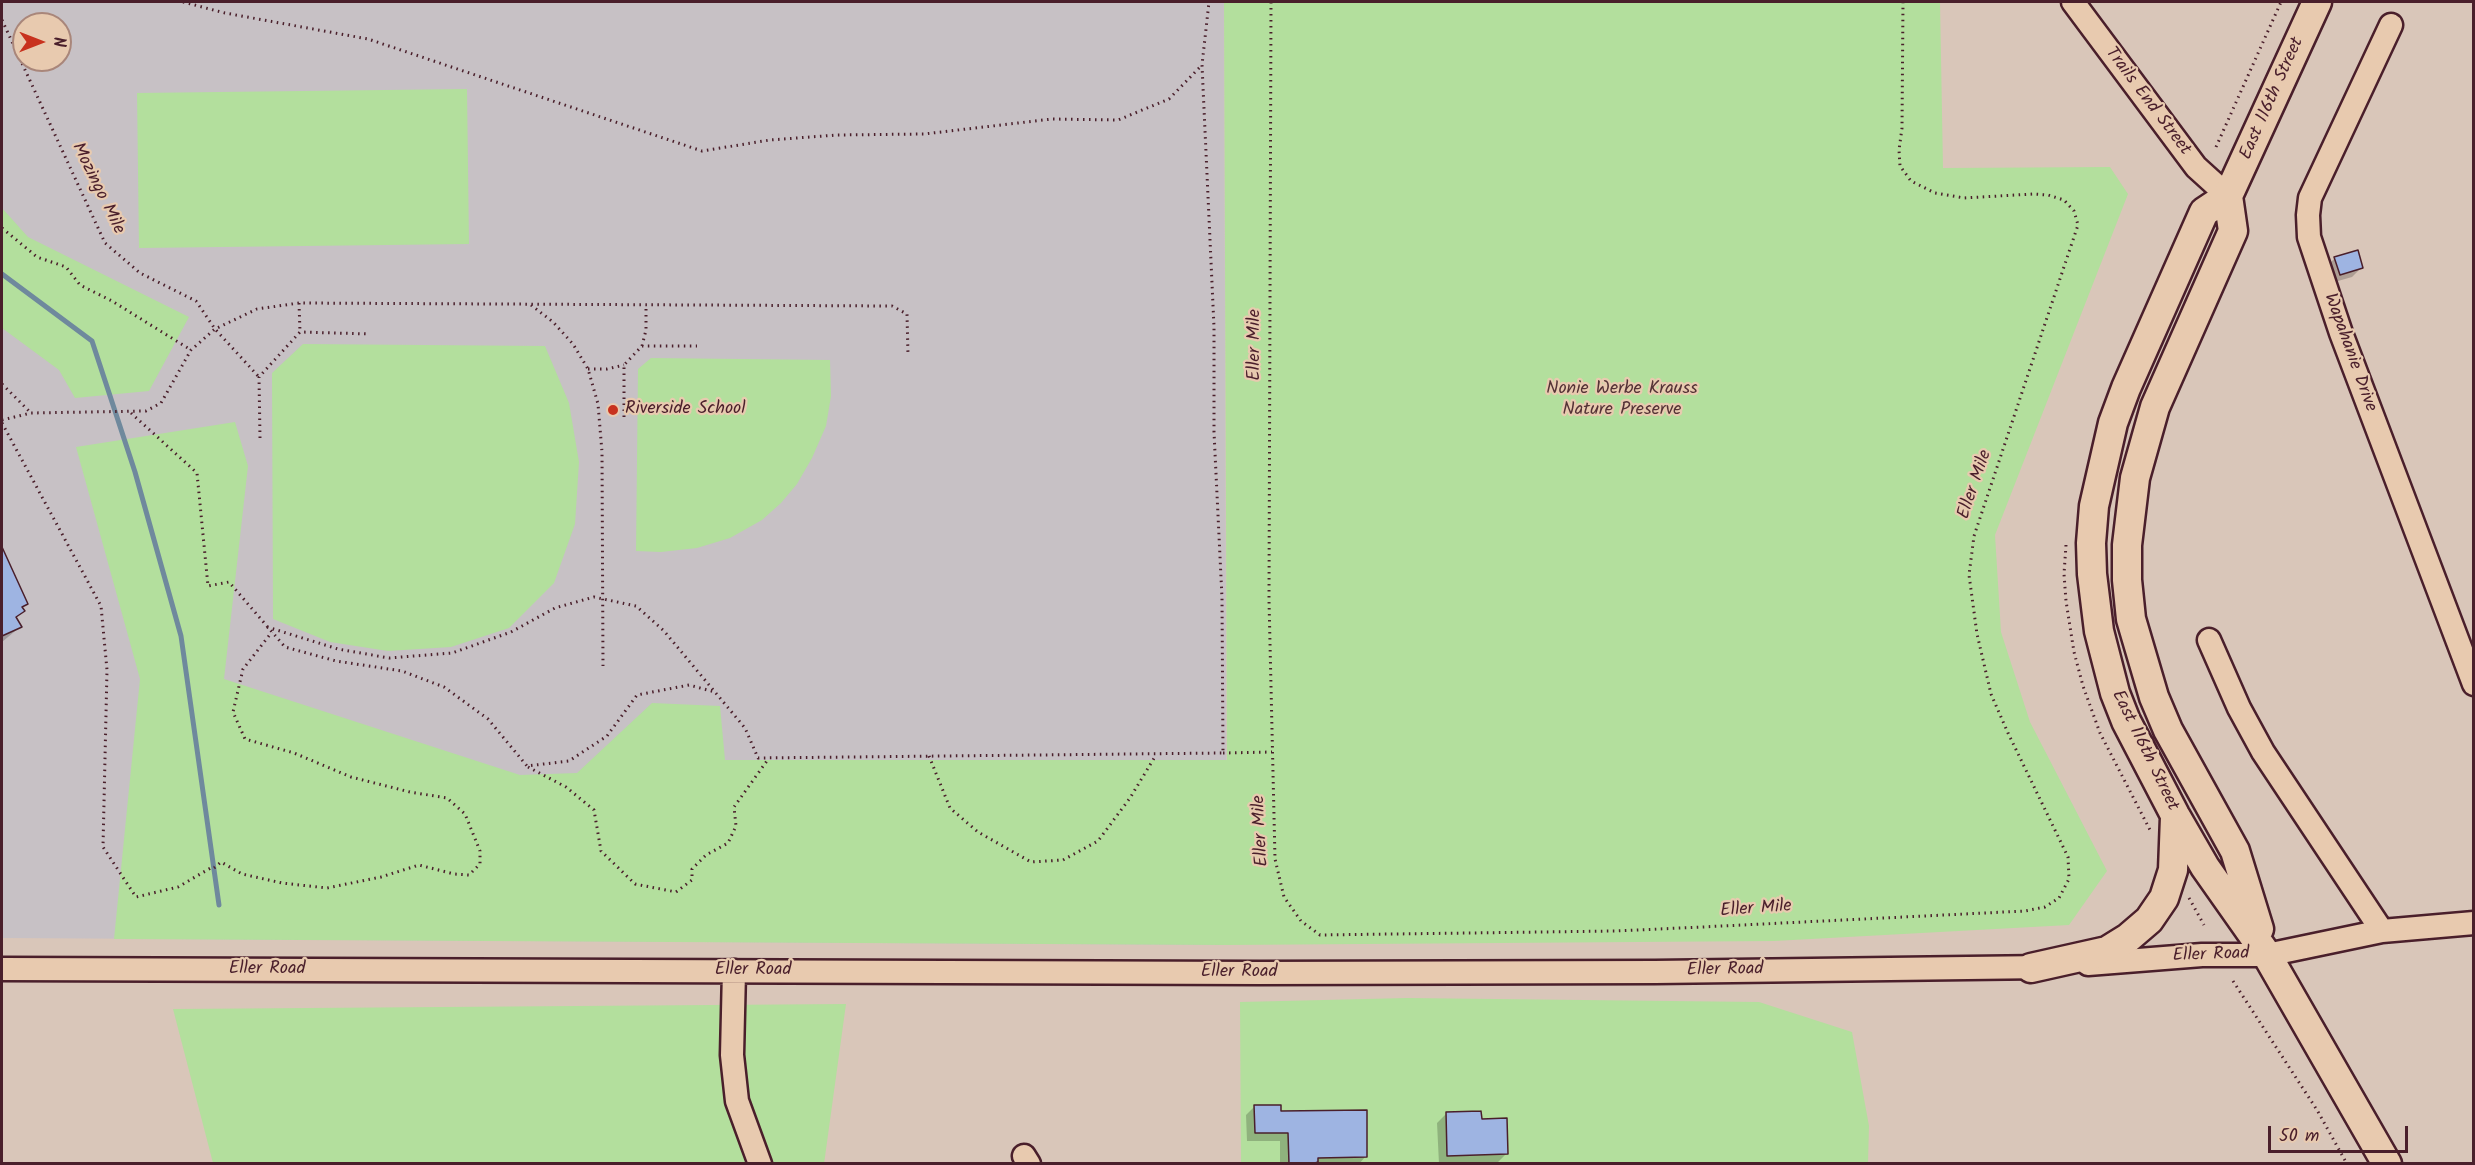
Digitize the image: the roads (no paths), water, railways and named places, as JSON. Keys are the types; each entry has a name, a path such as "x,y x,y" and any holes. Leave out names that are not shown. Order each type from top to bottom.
{"main road":[{"name":"East 116th Street","path":"2267,955 2235,851 2168,730 2154,697 2132,619 2127,580 2129,515 2143,444 2155,406 2233,231 2229,196 2317,2"},
{"name":"East 116th Street","path":"2229,196 2204,212 2126,388 2113,423 2094,506 2092,574 2097,621 2115,693 2126,721 2175,815 2205,867 2267,955 2387,1164"},
{"path":"2031,968 2107,951 2128,938 2149,920 2164,898 2173,870 2175,815"}],"street":[{"name":"Trails End Street","path":"2073,2 2196,167 2229,196"},
{"name":"Wapahanie Drive","path":"2391,25 2310,198 2309,237 2345,344 2474,684"},
{"path":"2209,640 2239,708 2263,752 2382,931"},
{"name":"Eller Road","path":"2,969 1271,973 2031,968 2202,955 2267,955 2382,931 2474,923"},
{"path":"734,971 732,1055 737,1101 760,1164"}],"waterway":[{"path":"2,274 92,341 135,472 181,636 219,905"}],"place":[{"name":"Riverside School","path":"613,410"}],"park label":[{"name":"Nonie Werbe Krauss Nature Preserve","path":"1622,400"}]}
